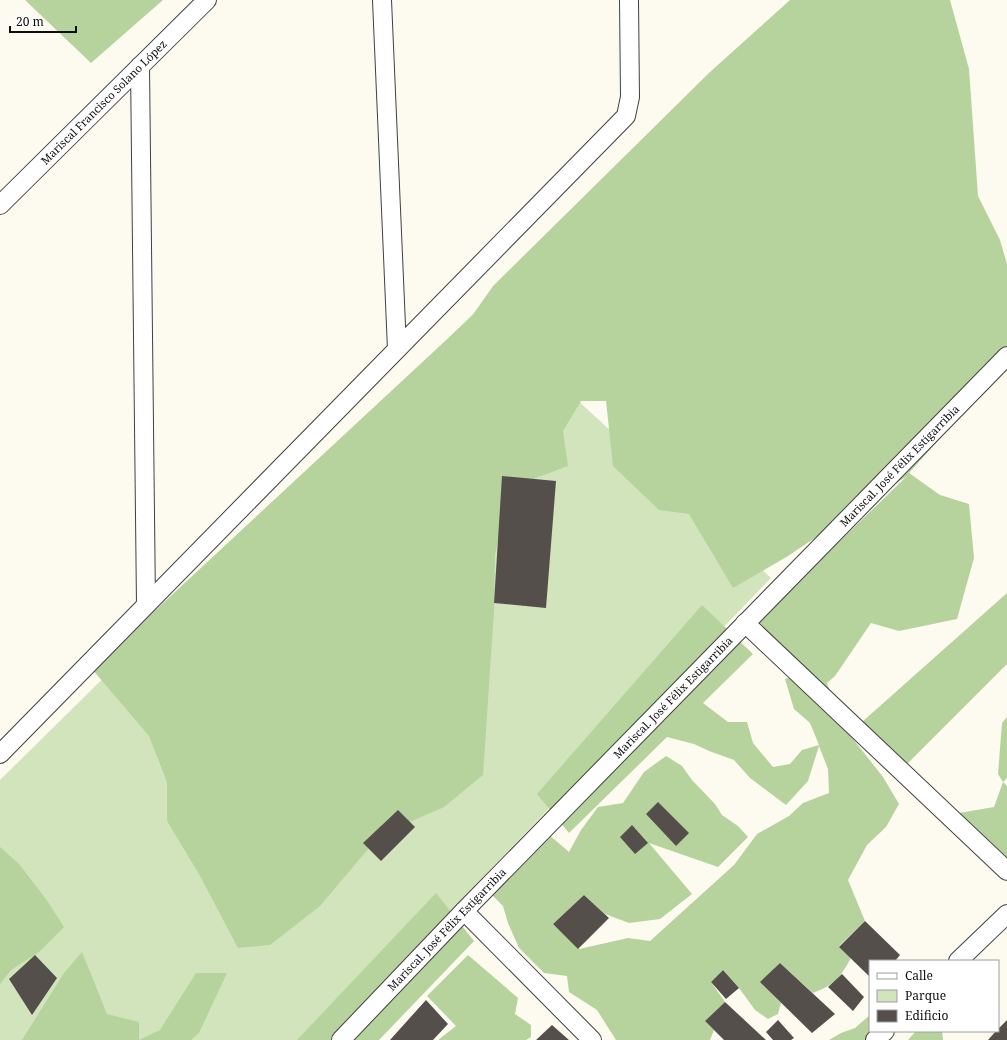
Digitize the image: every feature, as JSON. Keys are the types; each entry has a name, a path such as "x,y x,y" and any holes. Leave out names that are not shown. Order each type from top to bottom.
{"street":[{"name":"Mariscal Francisco Solano López","path":"0,205 206,0"},
{"path":"382,0 398,349"},
{"path":"0,754 626,116 630,96 629,0"},
{"path":"140,66 146,605"},
{"name":"Mariscal. José Félix Estigarribia","path":"341,1040 464,911 1007,356"},
{"path":"745,623 1007,871"},
{"path":"464,911 592,1040"},
{"path":"959,960 1007,914"},
{"path":"875,1040 884,1032"}],"green space":[{"path":"25,0 163,0 91,63"},
{"path":"790,0 950,0 969,69 978,196 1000,240 1007,264 1007,353 1001,371 909,473 940,495 969,504 974,558 957,619 899,631 871,623 835,676 827,683 842,725 883,777 899,804 886,827 867,845 848,880 865,921 839,946 851,958 847,965 836,980 813,993 780,963 761,982 781,1003 778,1014 768,1019 755,1010 739,988 723,970 711,982 725,1002 705,1021 714,1030 710,1040 616,1040 597,1010 569,992 567,976 544,973 519,948 508,923 503,906 490,893 548,834 569,852 581,830 598,807 623,803 644,772 666,756 682,766 692,780 715,804 722,815 738,826 748,837 718,867 649,843 692,894 660,919 629,923 605,914 584,895 553,924 579,949 628,938 650,941 734,865 757,834 789,816 803,803 829,793 828,769 819,746 808,781 786,805 750,778 734,760 694,744 667,737 569,833 537,794 702,605 753,654 703,703 728,722 747,722 753,743 773,767 790,764 802,750 819,745 810,723 794,709 785,679 799,675 754,624 907,476 788,556 733,588 689,514 659,510 613,466 606,401 581,401 563,431 568,466 533,479 511,479 495,555 494,611 483,775 444,807 380,835 320,906 270,945 238,948 199,874 167,821 167,782 149,736 92,669 472,316 493,286 710,72"},
{"path":"478,309 771,578 326,1040 0,1040 0,780"},
{"path":"1007,593 1007,664 904,767 862,722"},
{"path":"1007,717 1007,778 1003,782 998,774 1002,723"},
{"path":"1003,782 1007,786 1007,862 966,832 959,813 994,807"},
{"path":"0,847 19,864 46,899 64,927 39,952 11,970 0,984"},
{"path":"436,893 474,941 379,1040 297,1040"},
{"path":"82,952 107,1014 139,1022 139,1040 22,1040 64,973"},
{"path":"468,955 518,998 515,1014 531,1025 531,1037 526,1040 438,1040 456,1026 427,996"},
{"path":"196,973 227,973 199,1033 191,1040 139,1040 160,1030"},
{"path":"869,1016 869,1032 878,1032 875,1040 829,1040 841,1033 855,1028"},
{"path":"915,1032 942,1032 943,1040 908,1040"}],"building":[{"path":"502,476 556,481 546,608 494,603"},
{"path":"658,802 689,833 676,846 646,814"},
{"path":"398,810 415,827 381,861 363,843"},
{"path":"632,825 648,843 635,854 620,837"},
{"path":"584,895 609,918 578,949 553,924"},
{"path":"865,921 900,955 896,960 869,960 869,976 839,947"},
{"path":"35,955 57,978 32,1015 9,979"},
{"path":"780,963 835,1014 812,1033 760,982"},
{"path":"723,970 739,988 726,999 711,982"},
{"path":"842,974 864,997 853,1011 828,987"},
{"path":"426,1000 448,1024 433,1040 390,1040"},
{"path":"725,1002 766,1040 724,1040 705,1021"},
{"path":"778,1020 794,1038 791,1040 773,1040 766,1032"},
{"path":"1007,1020 1007,1040 988,1040 995,1032 999,1032 999,1028"},
{"path":"552,1025 569,1040 536,1040"}]}
